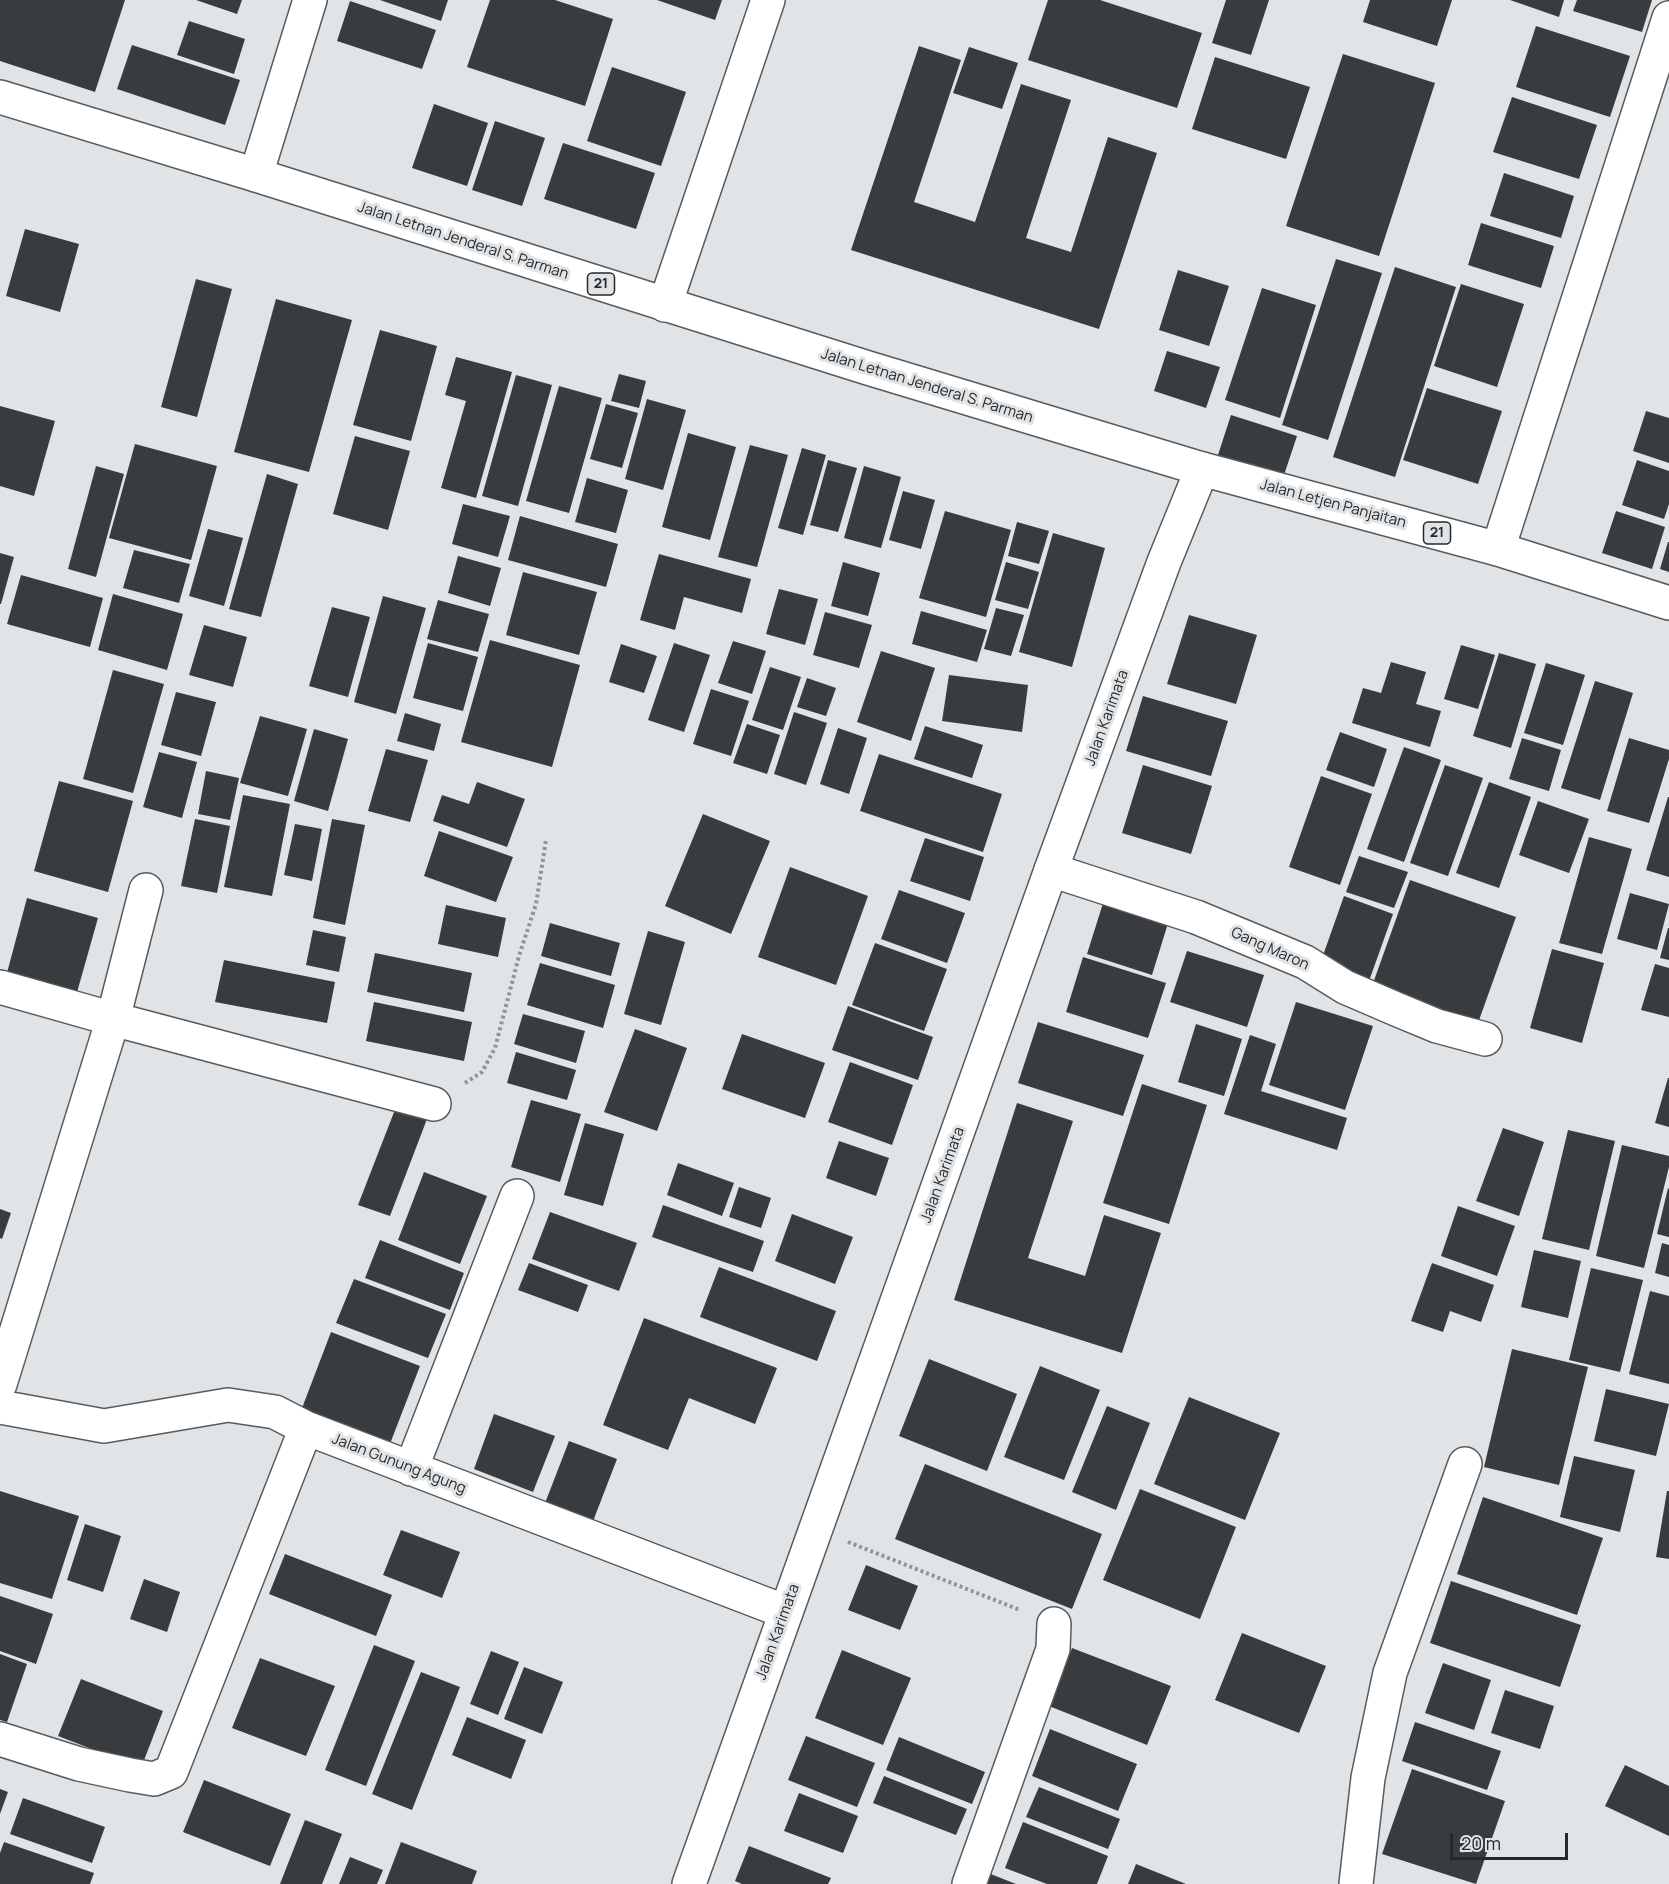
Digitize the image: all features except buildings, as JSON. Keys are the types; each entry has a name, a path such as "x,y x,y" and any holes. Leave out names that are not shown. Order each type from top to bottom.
{"main road":[{"path":"256,175 310,0"},
{"path":"665,305 768,0"},
{"path":"1498,549 1669,18"},
{"name":"Jalan Letnan Jenderal S. Parman","path":"0,97 256,175 665,305 1202,469"},
{"name":"Jalan Letjen Panjaitan","path":"1202,469 1498,549 1669,603"},
{"name":"Jalan Karimata","path":"696,1882 815,1529 1051,870 1164,562 1202,469"},
{"name":"Gang Maron","path":"1051,870 1196,917 1305,963 1345,987 1396,1009 1437,1026 1485,1039"},
{"path":"0,1384 113,1018 146,890"},
{"path":"0,987 434,1104"},
{"path":"411,1469 518,1196"},
{"name":"Jalan Gunung Agung","path":"0,1407 104,1426 228,1405 275,1412 306,1428 786,1612"},
{"path":"0,1739 79,1764 130,1775 154,1779 171,1772 306,1428"},
{"path":"1356,1884 1368,1778 1390,1673 1465,1464"},
{"path":"969,1884 1053,1649 1054,1624"}],"path":[{"path":"434,1104 482,1071 495,1048 536,904 546,840"},
{"path":"815,1529 1054,1624"}]}
